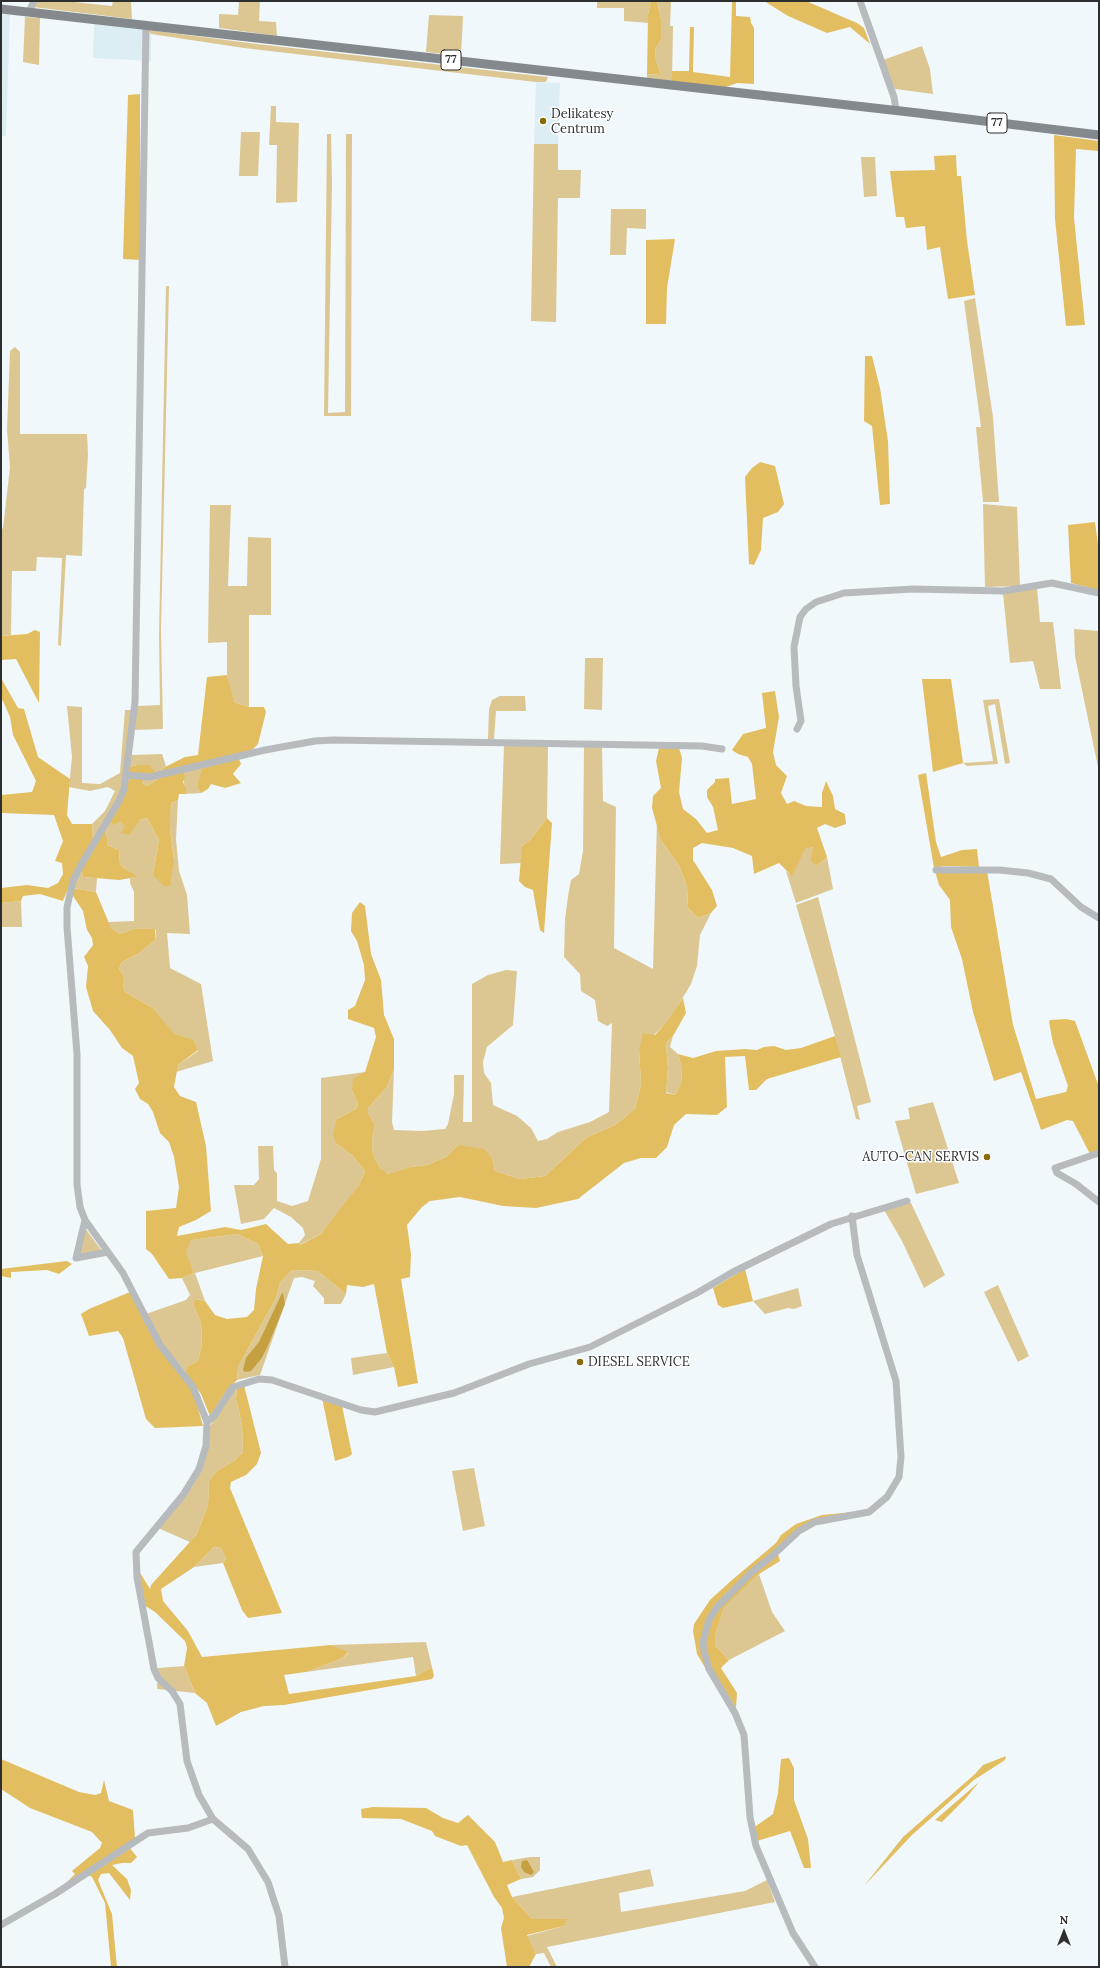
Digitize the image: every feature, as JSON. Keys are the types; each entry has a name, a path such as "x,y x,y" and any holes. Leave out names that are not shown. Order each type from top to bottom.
{"main road":[{"name":"77","path":"1,9 896,110 1099,136"}],"street":[{"path":"29,12 34,1"},
{"path":"860,1 894,98 896,110"},
{"path":"146,25 136,686 127,775 119,801 89,850 73,882 67,907 67,927 76,1047 77,1184 80,1207 85,1220 129,1285 160,1344 193,1387 207,1422 206,1446 195,1478 183,1495 139,1548 135,1562 136,1577 154,1669 158,1678 172,1691 180,1704 190,1771 205,1808 213,1819 248,1849 268,1882 279,1916 285,1967"},
{"path":"797,729 802,721 796,686 794,647 800,617 806,609 816,602 844,593 913,589 1003,590 1052,582 1099,593"},
{"path":"127,775 150,777 265,750 315,741 333,740 702,746 722,749"},
{"path":"936,870 999,870 1028,873 1051,879 1081,907 1099,918"},
{"path":"1099,1153 1055,1168 1057,1173 1076,1184 1099,1202"},
{"path":"207,1422 214,1416 233,1387 259,1379 272,1380 361,1410 375,1412 454,1392 529,1364 590,1347 697,1293 776,1250 831,1224 852,1216 907,1201"},
{"path":"815,1967 793,1932 756,1846 750,1817 744,1735 735,1713 709,1669 703,1642 709,1620 717,1607 752,1572 799,1531 814,1522 869,1512 887,1497 899,1478 901,1457 896,1381 857,1255 852,1216"},
{"path":"85,1220 76,1258 108,1252"},
{"path":"1,1925 55,1894 148,1833 188,1828 213,1819"}],"shaded area":[{"path":"36,1 64,1 112,6 113,1 131,1 132,19 33,7"},
{"path":"239,1 260,1 259,21 276,22 277,36 219,28 219,14 238,15"},
{"path":"597,1 651,1 648,14 649,23 624,21 624,8 597,8"},
{"path":"651,1 657,1 661,19 661,40 655,49 656,61 661,75 647,74 648,14"},
{"path":"657,1 671,1 670,26 673,26 672,82 647,78 647,74 661,75 656,61 655,49 661,40 661,19"},
{"path":"732,1 736,1 736,16 750,17 754,28 754,84 737,83 726,87 672,82 672,71 689,71 690,27 694,27 693,72 730,77"},
{"path":"764,1 806,1 857,23 864,28 870,44 850,27 827,33 788,16"},
{"path":"1,14 10,15 6,136 1,136"},
{"path":"429,15 463,16 461,56 426,52"},
{"path":"25,17 40,18 39,65 23,62"},
{"path":"94,24 148,30 151,34 151,61 93,58"},
{"path":"148,30 548,77 546,82 536,82 244,48 151,34"},
{"path":"922,46 930,69 933,94 895,89 883,60"},
{"path":"536,82 560,83 558,144 534,144"},
{"path":"140,94 140,260 123,259 128,95"},
{"path":"271,106 276,106 276,122 299,123 297,202 276,203 277,145 269,145"},
{"path":"241,132 260,132 258,176 239,176"},
{"path":"327,134 331,134 332,182 328,413 345,412 346,134 352,134 351,416 324,416"},
{"path":"1054,135 1099,141 1099,151 1076,149 1074,218 1085,325 1066,326 1055,219"},
{"path":"534,144 558,144 558,170 581,170 580,198 558,198 556,322 531,321"},
{"path":"956,155 957,176 961,176 967,241 975,295 948,299 940,247 927,250 925,226 906,228 904,217 896,217 890,171 935,170 934,156"},
{"path":"861,157 875,157 877,196 864,197"},
{"path":"611,209 646,209 646,229 627,228 626,255 610,255"},
{"path":"675,239 667,288 666,324 646,324 646,240"},
{"path":"166,286 169,286 161,630 163,729 134,730 137,706 160,705 159,635"},
{"path":"975,298 993,417 999,502 983,502 976,427 981,427 964,301"},
{"path":"15,347 20,352 20,434 87,434 88,454 86,488 84,489 82,556 66,555 61,646 58,645 62,558 37,557 36,571 12,571 11,635 1,636 1,530 3,528 10,467 7,430 10,351"},
{"path":"865,356 872,356 880,388 888,441 890,504 880,505 872,426 864,421"},
{"path":"760,462 775,466 784,504 778,512 763,518 761,550 754,565 749,564 745,477 752,468"},
{"path":"983,504 1017,507 1020,586 985,587"},
{"path":"210,505 231,505 228,586 247,586 248,537 271,538 271,615 249,615 249,707 234,702 227,675 227,642 208,643"},
{"path":"1095,522 1099,552 1099,590 1071,583 1068,525"},
{"path":"1037,587 1040,622 1053,622 1061,689 1040,689 1033,661 1010,663 1003,593"},
{"path":"1074,629 1099,631 1099,772 1075,656"},
{"path":"35,630 40,632 39,703 16,659 1,660 1,636 27,634"},
{"path":"585,658 603,658 602,710 584,709"},
{"path":"227,675 234,702 249,707 264,707 266,712 258,744 251,751 163,772 163,768 185,757 198,755 207,677"},
{"path":"1,678 18,708 24,709 38,757 70,779 67,815 72,824 92,824 93,839 77,867 63,901 40,894 23,896 21,901 1,903 1,888 27,885 48,888 58,883 63,874 62,863 55,861 63,841 54,815 1,813 1,795 32,792 36,781 13,735 10,717 3,701 1,700"},
{"path":"922,679 951,679 963,763 933,772"},
{"path":"775,691 779,717 773,752 776,765 787,776 781,793 787,804 794,801 806,806 822,807 822,793 826,781 833,796 835,809 845,814 846,824 835,828 825,824 817,828 827,857 817,866 811,861 813,847 805,849 792,876 779,863 754,874 752,856 733,848 702,843 693,848 693,860 712,890 717,906 711,913 698,918 688,908 687,886 679,866 661,840 652,808 653,796 661,788 656,761 659,748 679,748 682,758 679,792 683,809 696,819 707,833 718,830 713,807 707,797 707,790 715,782 715,779 729,778 732,804 756,799 752,764 748,757 738,754 732,750 743,734 766,728 762,693"},
{"path":"500,696 525,696 526,711 496,711 494,739 488,739 489,709 492,700"},
{"path":"999,699 1010,763 1005,764 995,704 988,706 998,764 967,766 963,763 993,761 983,700"},
{"path":"67,706 82,707 82,783 100,784 120,773 125,710 131,710 123,784 118,797 93,839 92,824 105,811 115,791 108,787 90,791 69,787 72,757"},
{"path":"504,745 548,746 547,818 531,839 522,846 522,863 500,864"},
{"path":"584,746 602,746 603,801 616,807 614,948 653,969 657,821 661,840 679,866 687,886 688,908 698,918 711,913 700,935 697,966 691,984 670,1019 639,1050 641,1084 635,1109 615,1125 586,1138 545,1176 520,1179 495,1171 492,1158 458,1145 446,1157 427,1165 410,1167 389,1174 385,1173 380,1168 373,1155 372,1138 375,1125 368,1113 368,1108 387,1087 394,1069 392,1122 394,1130 422,1131 445,1129 448,1124 454,1094 454,1075 464,1075 463,1122 472,1122 472,984 488,975 506,970 517,971 513,1025 487,1047 483,1062 484,1073 491,1083 493,1105 517,1116 531,1128 538,1141 547,1139 558,1132 590,1122 609,1112 612,1023 607,1026 598,1021 595,1000 581,991 580,974 564,957 565,920 568,896 571,880 579,874 583,851"},
{"path":"162,754 166,766 163,768 162,776 147,786 142,783 146,777 137,765 130,767 131,755"},
{"path":"239,759 241,764 233,774 241,783 225,788 211,784 208,789 201,793 197,786 202,769"},
{"path":"216,764 197,785 201,793 185,794 183,771"},
{"path":"137,765 150,765 155,773 146,777 142,783 147,786 162,776 183,771 185,777 183,782 186,789 185,794 179,794 178,800 172,803 170,812 170,828 174,860 170,886 164,886 153,875 159,840 147,818 140,820 129,835 121,833 125,826 120,822 113,825 109,820 129,779 130,767"},
{"path":"926,773 936,842 941,857 962,850 977,849 979,867 944,866 934,868 918,775"},
{"path":"178,800 176,839 179,871 187,895 190,934 167,933 170,968 201,984 213,1061 176,1072 178,1065 198,1051 194,1040 174,1035 153,1008 125,992 123,986 125,978 119,969 122,962 138,954 155,940 156,931 155,929 134,929 120,934 111,928 108,922 134,921 134,892 130,883 130,878 135,877 133,873 120,864 119,850 107,845 107,838 104,829 109,820 120,822 132,829 140,820 147,818 159,840 153,875 174,859 170,828 170,812 172,803"},
{"path":"547,818 552,823 544,933 540,930 533,890 525,887 519,881 522,846 531,839"},
{"path":"104,829 107,838 107,845 119,850 120,864 133,873 136,877 119,880 83,877 81,871"},
{"path":"813,847 817,866 827,857 833,889 796,903 786,871 792,875 804,849"},
{"path":"81,871 83,877 97,878 96,892 73,888"},
{"path":"935,871 987,871 1013,1025 1036,1099 1066,1092 1068,1086 1053,1043 1049,1022 1050,1020 1066,1019 1075,1021 1099,1087 1099,1150 1090,1154 1073,1121 1067,1120 1041,1130 1021,1072 994,1081 973,1012 962,959 951,927 950,900 939,885"},
{"path":"73,888 96,892 111,928 120,934 134,929 155,929 155,940 138,954 122,962 119,969 125,978 123,986 125,992 153,1008 174,1034 194,1040 198,1050 178,1065 174,1087 180,1096 196,1102 206,1146 211,1211 196,1220 179,1227 177,1236 225,1227 241,1230 266,1224 288,1244 299,1243 300,1245 321,1234 359,1185 365,1171 352,1155 337,1144 333,1135 337,1119 356,1109 358,1104 352,1090 353,1079 365,1072 376,1037 374,1028 348,1019 348,1010 355,1006 365,980 364,965 357,941 351,931 352,913 360,902 365,906 371,954 381,980 384,1015 394,1039 394,1069 387,1087 368,1108 368,1113 375,1125 372,1138 373,1155 380,1168 388,1174 410,1167 427,1165 446,1157 458,1145 484,1149 492,1158 495,1171 520,1179 545,1176 586,1138 615,1125 635,1109 641,1084 639,1050 643,1033 655,1035 669,1019 683,998 686,1013 673,1036 666,1043 668,1068 666,1093 675,1095 681,1083 682,1069 678,1054 693,1058 716,1051 745,1049 757,1050 764,1047 774,1046 786,1050 801,1048 835,1036 841,1057 767,1079 756,1090 749,1090 745,1056 725,1057 727,1107 717,1115 686,1114 674,1125 667,1147 656,1158 641,1158 624,1163 578,1199 536,1208 503,1206 460,1197 430,1201 422,1207 407,1225 411,1254 410,1277 401,1279 418,1383 398,1387 394,1367 387,1353 374,1284 363,1287 347,1285 346,1294 318,1271 292,1270 280,1283 276,1298 238,1367 237,1380 227,1390 210,1416 201,1394 185,1371 188,1366 198,1361 202,1344 201,1323 193,1304 196,1299 205,1301 215,1315 227,1319 247,1317 254,1310 256,1289 263,1256 258,1244 237,1234 191,1240 186,1253 194,1273 182,1278 169,1279 152,1254 146,1249 146,1211 176,1208 179,1187 174,1157 169,1142 160,1133 153,1112 148,1104 140,1099 135,1089 139,1083 133,1056 122,1048 110,1030 93,1011 86,987 88,966 84,957 93,945 92,938 87,930 83,911 73,896"},
{"path":"818,897 871,1102 857,1106 860,1120 856,1119 835,1036 796,905"},
{"path":"21,901 22,927 1,927 1,903"},
{"path":"673,1036 670,1047 678,1054 682,1069 681,1083 675,1095 666,1092 668,1068 666,1043"},
{"path":"365,1072 352,1090 358,1104 356,1109 337,1119 337,1144 352,1155 365,1171 359,1185 342,1209 321,1234 299,1245 305,1235 303,1228 291,1217 274,1208 264,1219 241,1224 234,1185 254,1185 259,1179 258,1146 273,1146 274,1170 277,1173 277,1201 292,1206 308,1201 321,1159 321,1078"},
{"path":"933,1102 959,1183 916,1194 895,1121 910,1119 908,1108"},
{"path":"911,1203 945,1275 924,1288 902,1241 884,1210"},
{"path":"85,1228 102,1251 79,1255"},
{"path":"237,1234 258,1244 263,1256 195,1273 205,1301 197,1299 193,1304 201,1323 202,1344 198,1361 188,1366 185,1371 162,1343 146,1314 186,1300 190,1295 182,1278 194,1273 185,1253 191,1240"},
{"path":"67,1261 72,1264 59,1274 47,1270 11,1272 11,1278 1,1276 1,1269"},
{"path":"745,1269 753,1301 723,1308 718,1305 713,1288"},
{"path":"292,1270 318,1271 346,1294 341,1304 324,1304 324,1298 313,1286 315,1281 302,1277 294,1278 260,1375 237,1380 238,1367 276,1298 280,1283"},
{"path":"998,1285 1029,1356 1018,1362 984,1292"},
{"path":"798,1288 802,1306 794,1309 788,1308 765,1314 753,1301"},
{"path":"130,1292 194,1394 203,1426 155,1428 146,1419 123,1338 118,1331 89,1336 81,1314 89,1309"},
{"path":"282,1293 285,1304 267,1348 261,1359 251,1371 245,1372 243,1370 246,1358 259,1342"},
{"path":"387,1353 394,1367 353,1375 351,1358"},
{"path":"244,1385 261,1453 257,1464 246,1475 231,1482 230,1488 282,1613 248,1618 242,1610 223,1563 226,1559 221,1548 214,1547 194,1567 161,1589 163,1601 188,1631 202,1657 331,1645 348,1652 343,1658 306,1672 284,1675 289,1694 416,1676 432,1667 434,1676 432,1679 284,1705 264,1706 241,1712 216,1726 207,1703 195,1693 184,1666 187,1648 185,1641 155,1612 144,1605 139,1571 150,1589 151,1585 197,1534 208,1505 209,1481 217,1471 235,1460 243,1452 242,1425 236,1399 237,1388"},
{"path":"237,1388 236,1399 242,1425 243,1452 235,1460 217,1471 209,1481 208,1505 197,1534 190,1542 158,1528 188,1493 196,1480 208,1451 210,1426 232,1391"},
{"path":"322,1398 342,1406 352,1454 348,1457 335,1461"},
{"path":"474,1468 485,1526 463,1531 452,1471"},
{"path":"863,1511 811,1521 725,1594 703,1634 709,1674 697,1654 693,1631 694,1624 710,1600 776,1543 781,1535 796,1524 822,1515"},
{"path":"214,1547 221,1548 226,1559 223,1563 194,1567"},
{"path":"778,1554 780,1561 759,1574 724,1607 715,1635 715,1645 729,1660 721,1668 737,1693 736,1708 710,1666 706,1653 706,1639 714,1615 752,1574"},
{"path":"759,1574 772,1612 785,1631 729,1660 715,1645 715,1635 724,1606"},
{"path":"426,1642 432,1667 416,1676 413,1657 306,1672 343,1658 348,1653 331,1645"},
{"path":"184,1666 195,1693 157,1689 158,1668"},
{"path":"1006,1756 1005,1760 974,1780 912,1835 864,1886 903,1837 975,1774 983,1765"},
{"path":"789,1758 794,1768 794,1800 808,1839 811,1868 804,1868 790,1831 757,1841 753,1828 773,1814 778,1793 781,1759"},
{"path":"1,1759 79,1792 95,1795 101,1793 104,1780 109,1801 133,1810 135,1838 60,1889 75,1874 72,1871 100,1848 102,1843 92,1832 30,1808 1,1789"},
{"path":"979,1782 967,1797 942,1822 935,1820"},
{"path":"373,1807 426,1808 443,1818 458,1823 468,1815 495,1842 503,1862 512,1860 521,1879 507,1885 512,1897 532,1919 567,1919 564,1926 527,1935 536,1954 529,1967 507,1967 501,1928 504,1918 502,1908 494,1897 467,1845 461,1846 435,1836 432,1831 401,1819 362,1818 361,1809"},
{"path":"129,1847 137,1857 131,1863 112,1865 127,1879 131,1890 130,1900 109,1873 101,1874 98,1880 112,1914 117,1967 111,1967 105,1903 92,1877 88,1875"},
{"path":"540,1857 540,1870 533,1877 521,1879 512,1860"},
{"path":"527,1860 534,1872 531,1875 524,1872 521,1867 522,1861"},
{"path":"650,1869 654,1886 619,1893 621,1912 745,1891 767,1880 775,1902 547,1947 557,1967 551,1967 544,1953 536,1954 527,1936 564,1926 532,1919 512,1897"}],"place":[{"name":"Delikatesy Centrum","path":"543,121"},
{"name":"AUTO-CAN SERVIS","path":"987,1157"},
{"name":"DIESEL SERVICE","path":"580,1362"}]}
